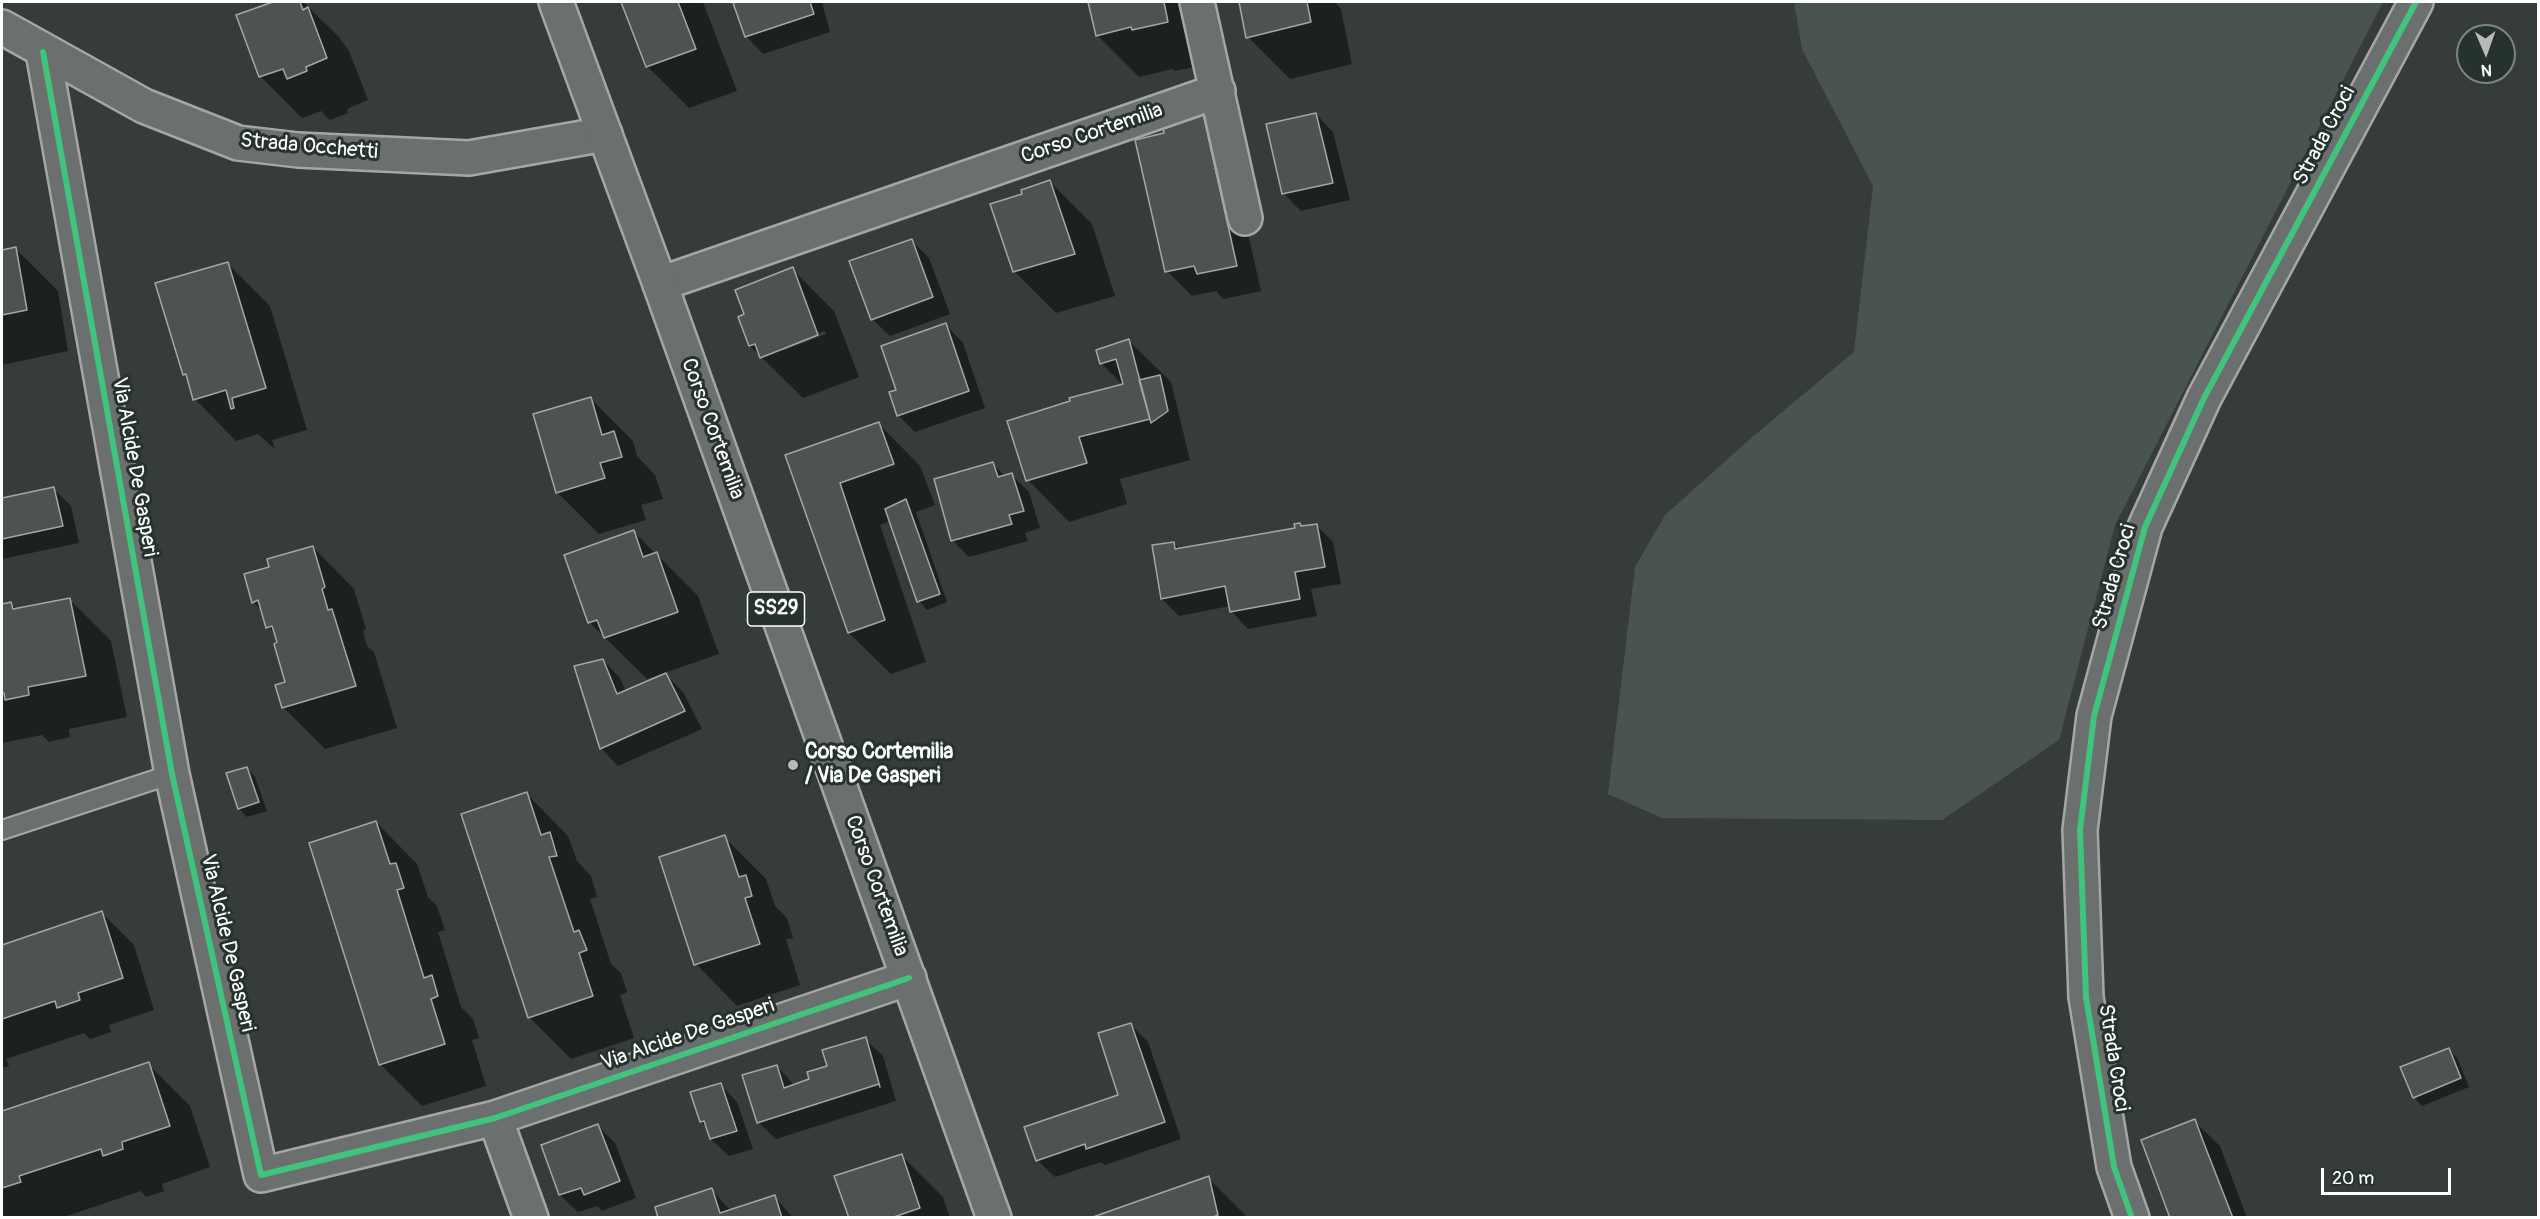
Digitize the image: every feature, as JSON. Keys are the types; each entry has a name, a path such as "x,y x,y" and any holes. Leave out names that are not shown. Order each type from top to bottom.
{"street":[{"name":"Corso Cortemilia","path":"556,2 660,284 994,1218"},
{"path":"1197,2 1245,218"},
{"name":"Strada Croci","path":"2132,1218 2114,1167 2086,997 2080,830 2094,716 2145,527 2204,398 2416,2"},
{"name":"Strada Occhetti","path":"2,27 43,52 144,106 238,143 298,150 469,158 605,134"},
{"name":"Via Alcide De Gasperi","path":"43,52 172,774 261,1175 495,1118 909,978"},
{"name":"Corso Cortemilia","path":"660,284 1218,91"},
{"path":"495,1118 531,1218"}],"lane":[{"path":"2,830 172,774"}],"shaded area":[{"path":"1794,2 2383,2 2115,525 2059,740 1942,820 1662,818 1608,794 1635,567 1665,515 1750,439 1854,352 1873,186 1802,49"}],"building":[{"path":"273,2 300,2 303,10 308,7 327,58 306,67 307,71 287,79 283,69 259,77 236,15"},
{"path":"621,2 678,2 696,49 646,67"},
{"path":"810,2 814,14 745,37 733,3"},
{"path":"1088,2 1164,2 1168,22 1132,30 1131,27 1096,36"},
{"path":"1239,2 1307,2 1311,22 1246,38"},
{"path":"1203,113 1237,266 1197,274 1194,266 1165,272 1135,140 1164,133 1162,123"},
{"path":"1316,113 1333,183 1282,194 1266,124"},
{"path":"1050,180 1075,254 1013,272 990,204 1022,194 1021,190"},
{"path":"912,239 933,297 871,320 849,261"},
{"path":"16,247 27,310 2,315 2,250"},
{"path":"228,262 266,388 232,398 234,408 231,409 226,390 193,400 155,283"},
{"path":"793,267 818,335 760,358 755,344 749,346 738,317 744,314 735,290"},
{"path":"946,323 969,391 897,416 889,392 896,390 881,346"},
{"path":"1129,339 1150,419 1079,437 1087,463 1026,481 1007,421 1070,401 1069,398 1123,384 1116,359 1100,364 1096,350"},
{"path":"1160,375 1168,411 1151,423 1139,380"},
{"path":"591,397 602,435 614,431 622,457 600,463 605,478 556,493 533,414"},
{"path":"879,422 894,464 840,483 885,620 848,633 785,455"},
{"path":"993,462 998,477 1012,473 1024,511 1009,515 1012,524 951,541 934,479"},
{"path":"54,487 63,526 2,539 2,498"},
{"path":"906,499 940,594 917,602 885,509"},
{"path":"1300,523 1301,526 1317,524 1325,567 1295,572 1300,599 1230,612 1225,586 1161,599 1152,545 1174,542 1175,549 1295,528 1294,524"},
{"path":"634,530 643,557 657,552 678,612 604,638 597,620 588,623 564,555"},
{"path":"313,546 325,587 322,589 328,610 332,609 356,686 282,708 275,685 285,682 274,644 277,642 272,626 266,628 258,600 252,603 244,574 269,567 267,559"},
{"path":"70,598 86,676 28,687 29,695 5,700 4,693 2,693 2,604 11,602 13,609"},
{"path":"603,659 617,694 666,673 685,711 600,749 574,666"},
{"path":"247,767 259,802 238,809 226,773"},
{"path":"527,792 541,835 550,832 557,856 549,857 574,932 579,930 587,950 579,953 593,996 528,1018 461,814"},
{"path":"376,821 390,864 396,863 404,888 397,890 424,978 432,975 438,996 431,999 445,1044 379,1065 309,843"},
{"path":"725,835 739,877 746,875 752,896 745,898 760,944 694,965 659,857"},
{"path":"102,911 123,978 78,993 80,1000 57,1008 55,1001 2,1019 2,945"},
{"path":"1131,1023 1165,1122 1086,1149 1085,1144 1036,1161 1024,1127 1118,1095 1098,1033"},
{"path":"866,1037 880,1087 879,1084 757,1123 742,1075 777,1065 784,1088 809,1079 807,1072 827,1066 822,1050"},
{"path":"2449,1048 2461,1078 2413,1098 2400,1067"},
{"path":"149,1062 170,1126 122,1142 123,1149 103,1156 101,1149 19,1176 21,1182 2,1188 2,1111"},
{"path":"721,1083 737,1131 710,1139 704,1121 700,1122 690,1092"},
{"path":"2195,1119 2233,1218 2170,1218 2141,1140"},
{"path":"598,1124 620,1181 584,1195 581,1188 559,1195 541,1145"},
{"path":"902,1154 920,1208 891,1218 849,1218 834,1176"},
{"path":"1209,1176 1218,1215 1211,1218 1090,1218"},
{"path":"712,1188 720,1213 775,1195 782,1218 658,1218 655,1207"}],"cycle path":[{"path":"2132,1218 2114,1167 2086,997 2080,830 2094,716 2145,527 2204,398 2416,2"},
{"path":"43,52 172,774 261,1175 495,1118 909,978"}],"place":[{"name":"Corso Cortemilia / Via De Gasperi","path":"793,765"}]}
